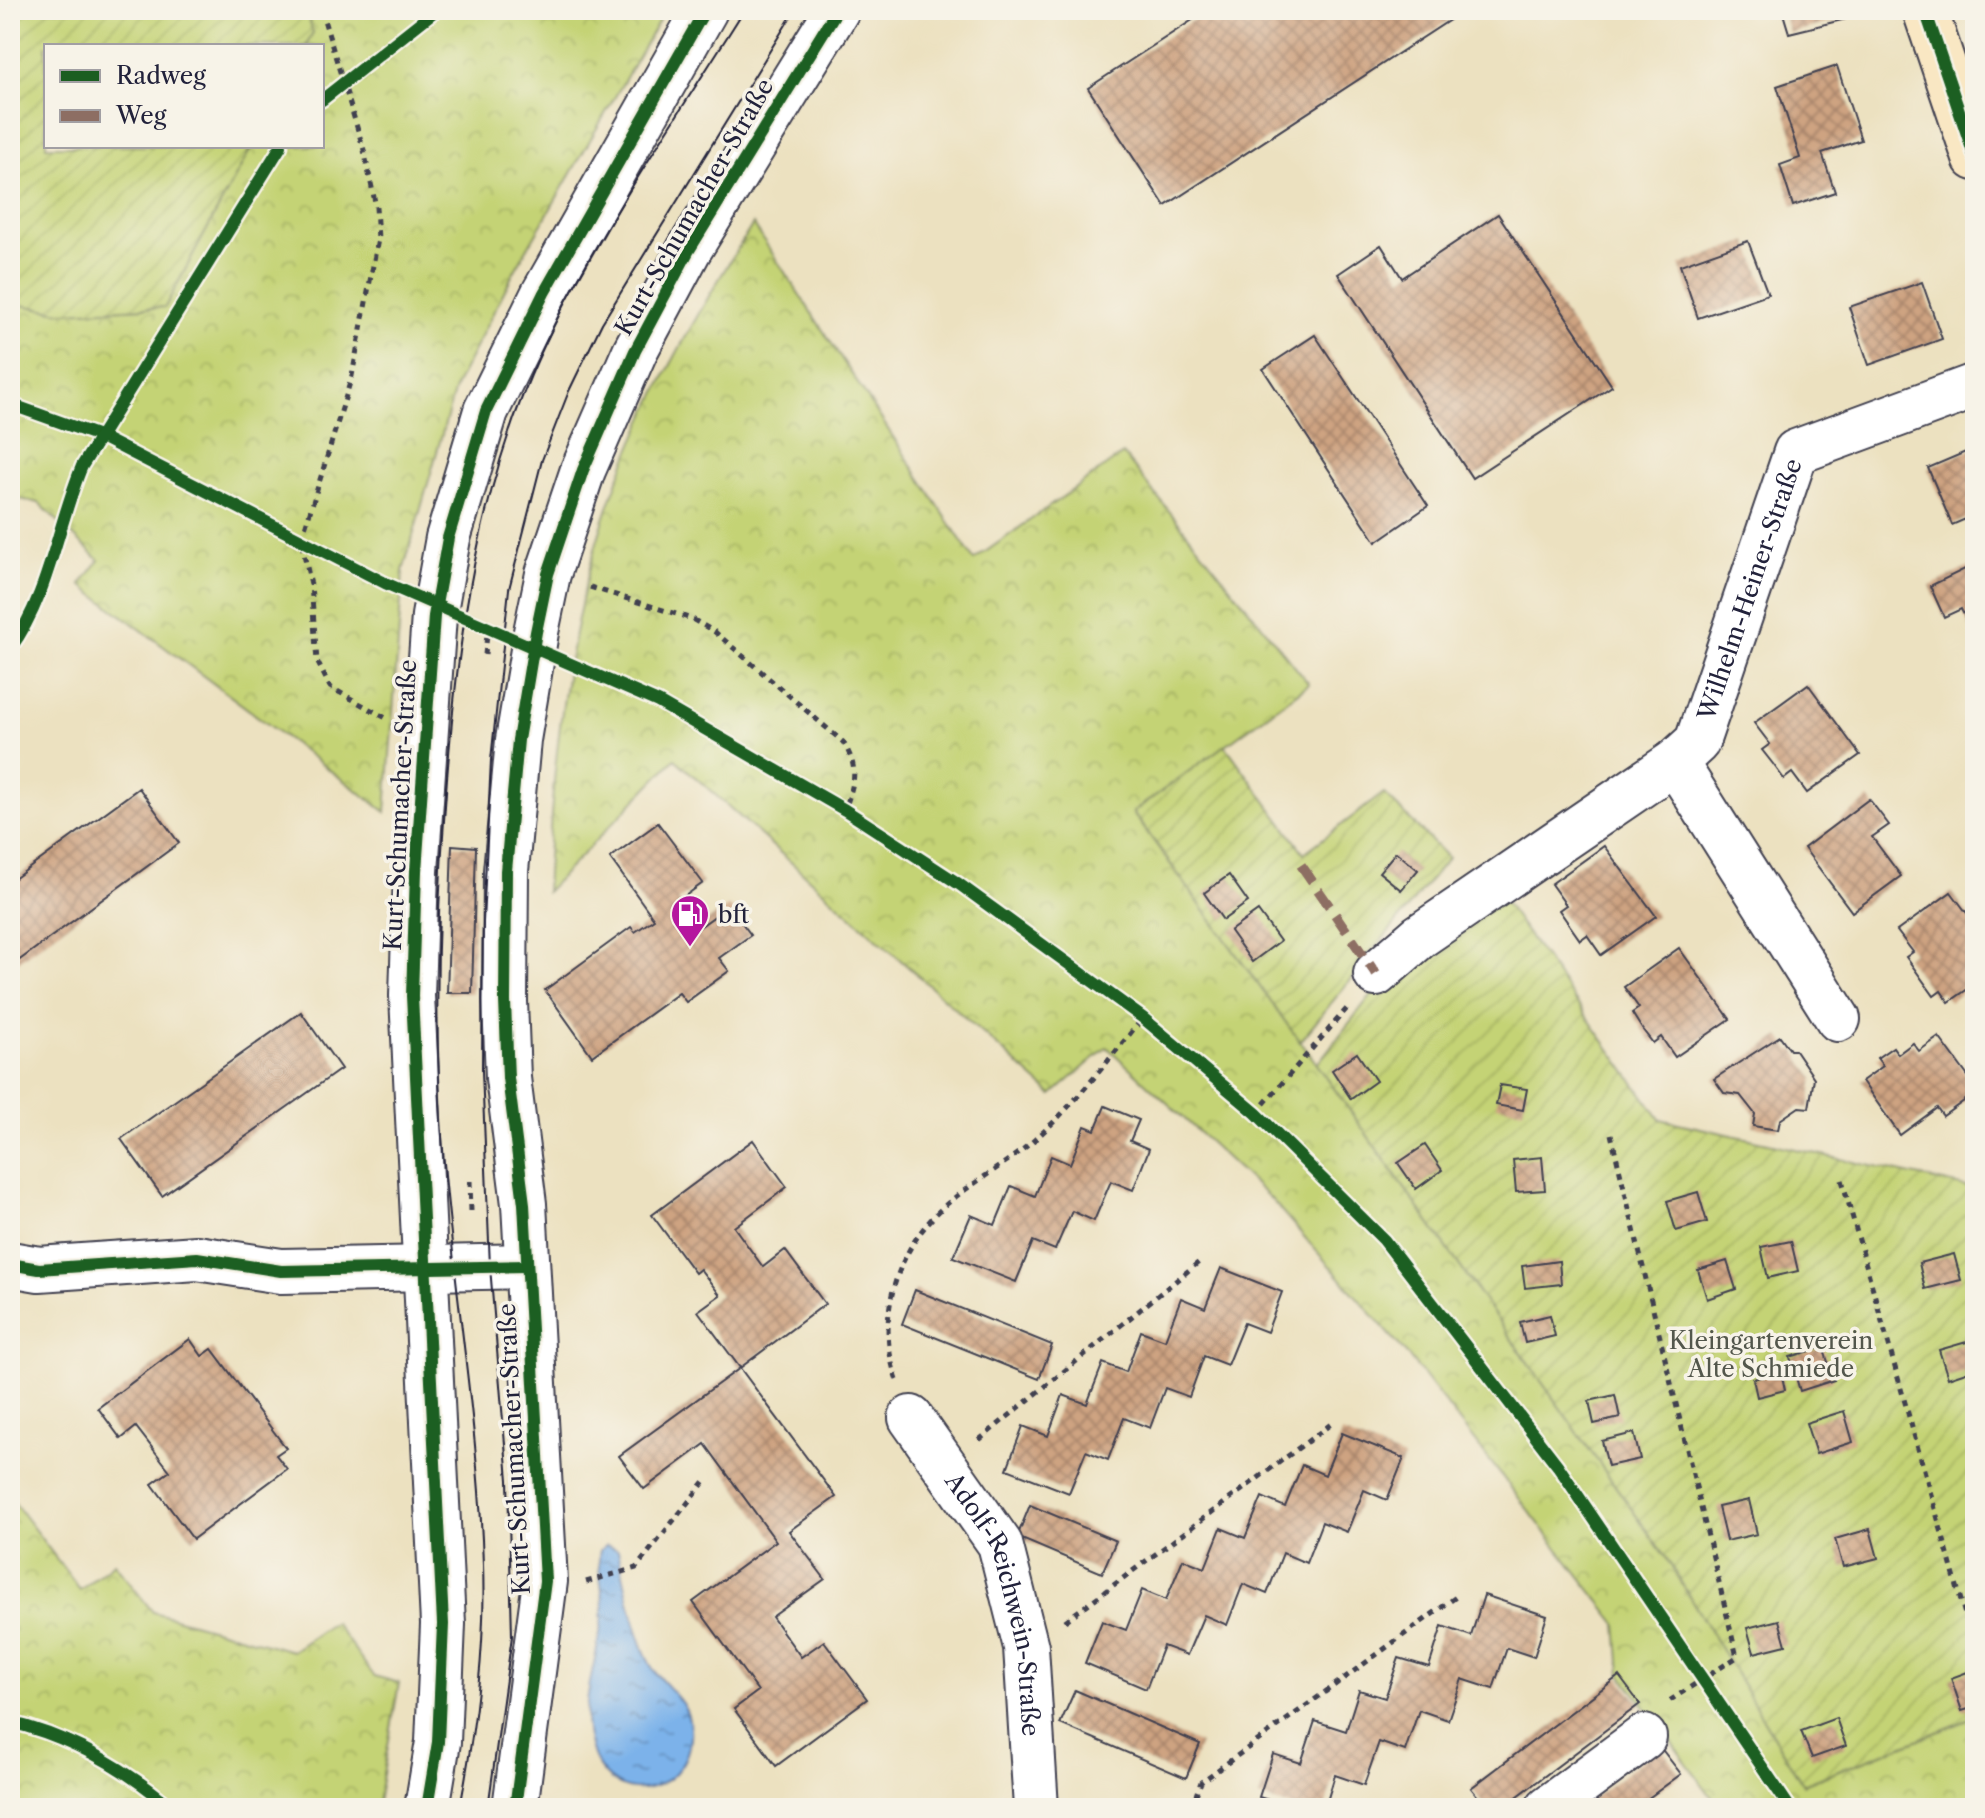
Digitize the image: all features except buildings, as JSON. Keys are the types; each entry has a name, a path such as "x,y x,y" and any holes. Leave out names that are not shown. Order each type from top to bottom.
{"main road":[{"path":"1925,10 1975,158"}],"street":[{"name":"Kurt-Schumacher-Straße","path":"427,1808 438,1742 443,1624 412,996 434,616 448,538 492,398 544,293 705,10"},
{"name":"Kurt-Schumacher-Straße","path":"515,1808 545,1581 527,1266 508,1078 506,871 518,740 548,574 583,470 635,351 689,250 837,10"},
{"name":"Wilhelm-Heiner-Straße","path":"1376,974 1420,936 1675,762 1697,742 1796,452 1975,386"},
{"path":"1675,762 1838,1019"},
{"path":"10,1264 39,1269 197,1258 281,1271 527,1266"},
{"name":"Adolf-Reichwein-Straße","path":"911,1418 1000,1544 1026,1650 1036,1808"},
{"path":"1548,1808 1644,1737"}],"path":[{"path":"321,10 364,150 376,207 378,239 352,376 301,541 311,585 317,661 330,687 397,724"},
{"path":"324,99 436,10"},
{"path":"10,649 36,608 64,508 99,436 280,148"},
{"path":"99,436 198,484 385,583"},
{"path":"548,574 692,619 715,632 843,742 855,761 854,781 845,810"},
{"path":"587,668 713,732 845,810 959,884 1143,1018 1256,1113 1384,1240 1558,1466 1705,1677 1790,1808"},
{"path":"1256,1113 1376,974"},
{"path":"911,1418 890,1360 888,1312 898,1270 914,1238 946,1204 1033,1142 1092,1080 1143,1018"},
{"path":"1611,1134 1737,1657 1650,1714 1644,1737"},
{"path":"1842,1180 1975,1650"},
{"path":"470,1181 471,1211"},
{"path":"946,1467 1199,1262"},
{"path":"1026,1650 1331,1424"},
{"path":"584,1582 636,1568 705,1481"},
{"path":"1191,1808 1201,1782 1456,1597"}],"green space":[{"path":"10,10 306,10 313,33 307,44 44,44 44,148 251,148 165,307 61,312 10,303"},
{"path":"306,10 665,10 514,272 456,385 403,571 386,812 81,585 99,560 39,503 10,497 10,303 61,312 165,307 251,148 324,148 324,44 307,44 313,33"},
{"path":"753,224 974,560 1123,454 1309,684 1133,813 1317,1064 1667,1559 1803,1785 1975,1717 1975,1808 1720,1808 1621,1674 1617,1624 1406,1353 1271,1199 1107,1047 1052,1095 675,759 546,892 556,765 567,681 583,597 606,512 661,384"},
{"path":"1225,745 1304,853 1384,793 1448,858 1300,1042 1133,812"},
{"name":"Kleingartenverein Alte Schmiede","path":"1499,894 1660,1119 1975,1189 1975,1717 1803,1785 1667,1559 1317,1064 1377,988"},
{"path":"10,1497 80,1590 114,1563 153,1612 292,1651 334,1622 374,1676 399,1683 377,1808 10,1808"}],"water":[{"path":"606,1545 618,1550 634,1621 649,1662 679,1699 688,1716 688,1749 680,1766 668,1779 653,1787 636,1789 619,1785 605,1774 593,1755 588,1736 587,1698 602,1623 599,1557 600,1550"}],"tram line":[{"path":"460,1808 478,1687 483,1626 483,1565 477,1464 444,1163 437,985 445,806 461,641 494,479 531,375 603,235 744,10"},
{"path":"488,1808 512,1636 508,1480 490,1267 482,1071 483,922 491,760 509,589 542,460 569,391 602,323 795,10"}],"marked path":[{"path":"1301,865 1376,974"}],"cycle path":[{"path":"324,98 436,10"},
{"path":"427,1808 438,1742 443,1624 412,996 416,871 434,616 448,538 486,411 544,293 705,10"},
{"path":"515,1808 545,1581 524,1204 508,1078 505,1001 506,871 518,740 536,632 548,574 583,470 635,351 689,250 837,10"},
{"path":"1925,10 1975,158"},
{"path":"10,649 43,584 82,466 280,148"},
{"path":"10,404 99,436 385,583 658,702 845,810 959,884 1143,1018 1256,1113 1384,1240 1558,1466 1790,1808"},
{"path":"10,1264 39,1269 197,1258 281,1271 527,1266"},
{"path":"10,1722 55,1736 96,1755 135,1779 172,1808"}],"place":[{"name":"bft","path":"690,948"}]}
